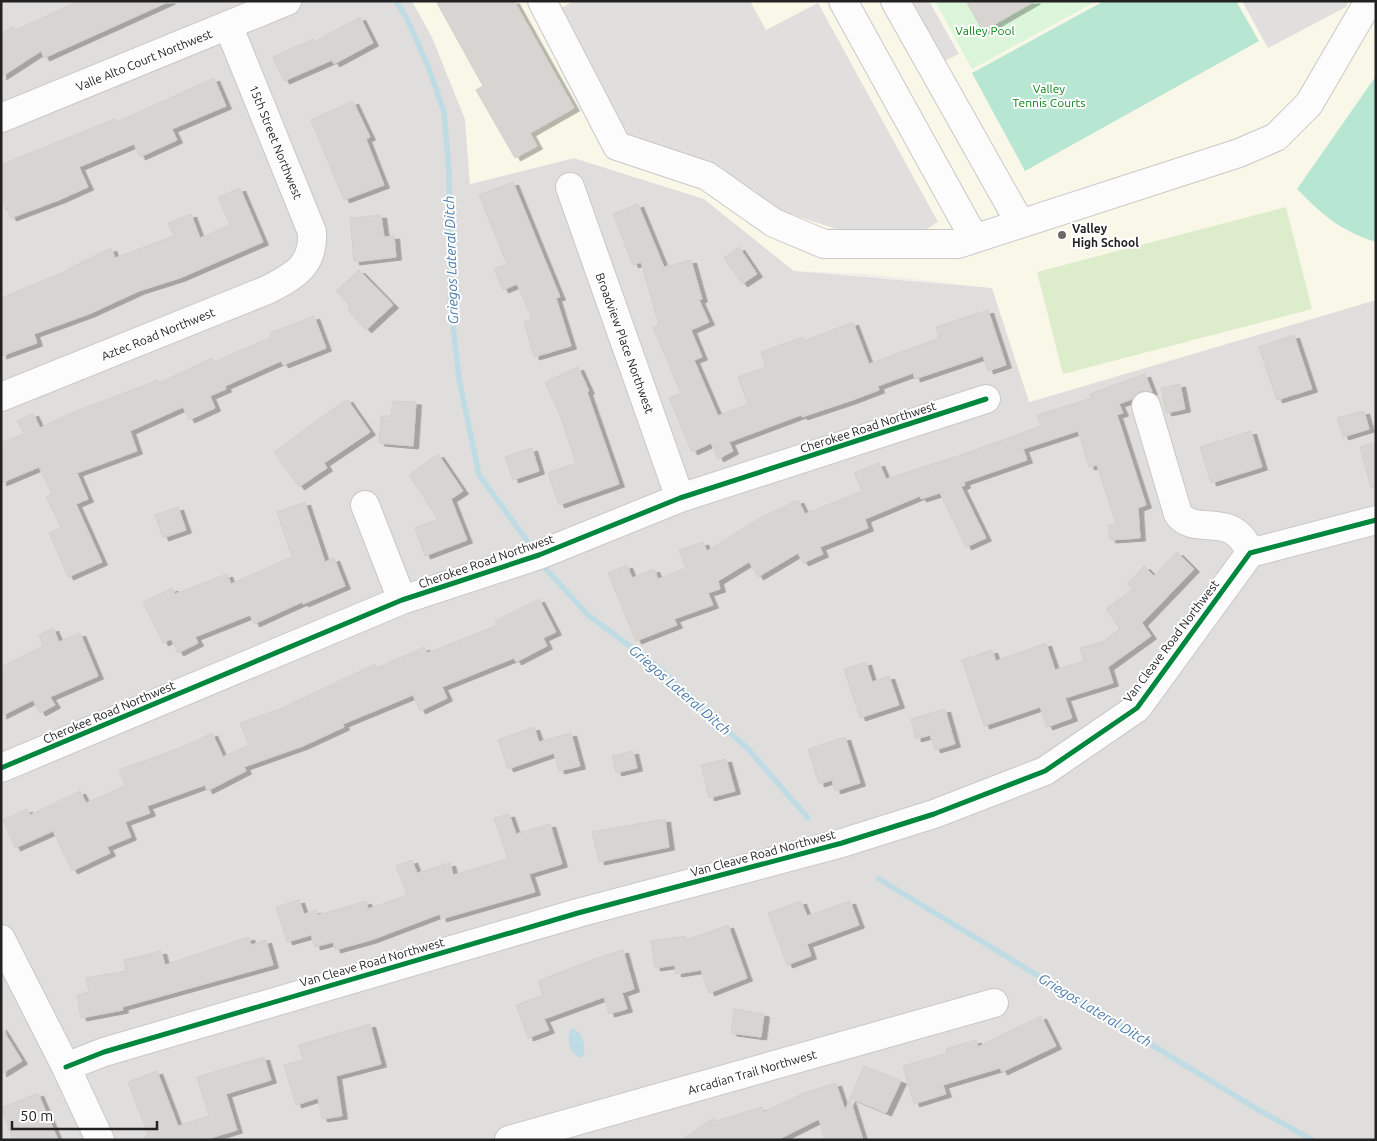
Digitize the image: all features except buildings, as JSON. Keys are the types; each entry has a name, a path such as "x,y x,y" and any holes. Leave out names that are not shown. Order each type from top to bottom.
{"street":[{"name":"Valle Alto Court Northwest","path":"1,118 287,1"},
{"path":"542,1 617,146 707,176 774,223 824,244 958,244 1239,154 1276,137 1309,104 1369,1"},
{"path":"843,1 974,238"},
{"path":"895,1 1020,223"},
{"name":"15th Street Northwest","path":"228,25 312,232 313,246 307,260"},
{"name":"Broadview Place Northwest","path":"570,187 680,498"},
{"name":"Aztec Road Northwest","path":"1,397 267,290 294,276 307,260"},
{"name":"Cherokee Road Northwest","path":"1,768 402,600 539,555 680,498 986,399"},
{"path":"1146,406 1178,514 1185,521 1228,528 1240,534 1250,553 1376,520"},
{"path":"365,506 402,600"},
{"name":"Van Cleave Road Northwest","path":"66,1067 132,1044 578,913 842,843 934,814 1045,770 1137,708 1250,553"},
{"path":"1,939 10,978 66,1067 100,1140"},
{"name":"Arcadian Trail Northwest","path":"509,1140 994,1003"}],"shaded area":[{"path":"1,1 412,1 432,37 465,119 470,184 574,158 704,199 794,271 992,288 1030,402 1376,300 1376,1140 1,1140"},
{"name":"Valley High School","path":"412,1 1376,1 1376,300 1029,402 992,288 868,274 794,271 704,199 574,158 470,184 465,119 432,37"},
{"path":"574,1 750,1 766,30 818,3 938,222 912,238 861,237 784,212 709,167 632,144 558,10"},
{"path":"908,1 929,1 959,54 942,62"},
{"path":"1242,1 1349,1 1346,7 1268,48"}],"green space":[{"name":"Valley Pool","path":"935,1 1092,1 1093,3 972,69"},
{"name":"Valley Tennis Courts","path":"1104,1 1236,1 1259,41 1025,171 972,73"},
{"path":"1376,76 1376,242 1352,232 1333,221 1297,189"},
{"path":"1286,207 1312,309 1063,374 1037,272"}],"water":[{"path":"572,1028 581,1035 584,1055 581,1058 574,1053 569,1045 569,1036"}],"waterway":[{"name":"Griegos Lateral Ditch","path":"396,1 407,19 428,66 444,112 449,172 450,298 459,379 479,475 528,542"},
{"name":"Griegos Lateral Ditch","path":"546,569 588,615 658,667 749,750 808,818"},
{"name":"Griegos Lateral Ditch","path":"879,879 1257,1109 1312,1140"}],"cycle path":[{"path":"1,768 402,600 539,555 680,498 986,399"},
{"path":"66,1067 104,1052 578,913 842,843 934,814 1045,771 1137,708 1250,553 1376,520"}],"place":[{"name":"Valley High School","path":"1062,235"}]}
